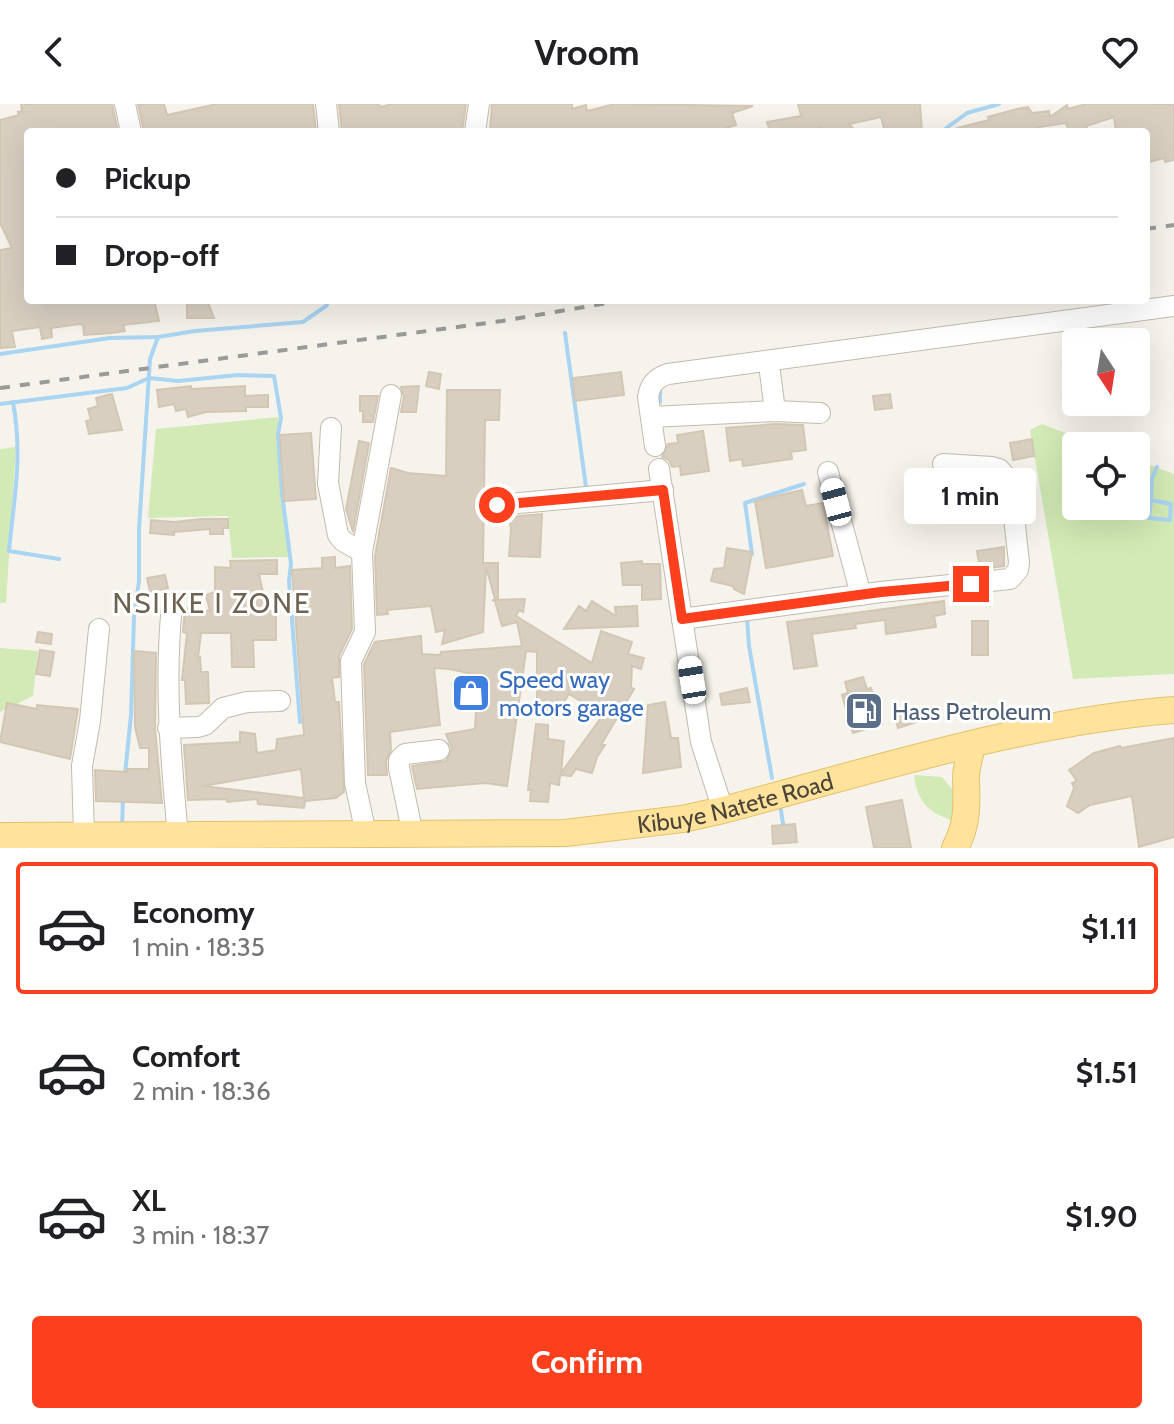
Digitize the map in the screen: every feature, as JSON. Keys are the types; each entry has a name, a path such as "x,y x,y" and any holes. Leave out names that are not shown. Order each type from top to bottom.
{"main road":[{"name":"Kibuye Natete Road","path":"8,840 84,835 366,834 400,839 559,841 723,810 972,745 1083,721 1174,710"},
{"path":"955,848 966,822 966,775 972,745"}],"street":[{"path":"125,104 130,128"},
{"path":"326,104 329,128"},
{"path":"476,128 479,104"},
{"path":"655,446 649,389 656,380 668,374 1174,306"},
{"path":"770,372 775,411"},
{"path":"366,834 355,783 351,661 365,632 362,552 391,395"},
{"path":"651,417 775,411 820,413"},
{"path":"331,428 328,483 338,535 362,552"},
{"path":"682,619 1010,579 1018,570 1010,481 999,469 992,467 943,464"},
{"path":"828,472 861,595"},
{"path":"497,505 661,480 701,742 723,810"},
{"path":"172,605 168,728 178,837"},
{"path":"84,835 82,766 99,629"},
{"path":"168,728 198,727 223,708 247,702 280,701"},
{"path":"400,839 399,760 405,754 439,750"}],"green space":[{"path":"278,417 288,557 232,558 228,516 148,518 156,429"},
{"path":"1042,424 1063,432 1062,520 1150,520 1150,465 1174,474 1174,674 1073,679 1030,430"},
{"path":"16,447 6,603 0,603 0,449"},
{"path":"0,648 38,651 33,696 0,712"},
{"path":"914,775 942,777 957,795 957,812 951,820 925,804"}],"building":[{"path":"21,104 112,104 117,128 24,128 24,304 155,304 159,321 123,325 125,331 84,335 83,325 80,324 51,328 52,337 42,339 40,327 12,331 15,347 0,348 0,250 12,248 0,223 0,120 19,115 18,112 22,111"},
{"path":"138,104 164,104 167,115 217,104 313,104 316,128 143,128"},
{"path":"339,104 379,104 380,107 393,104 466,104 463,128 342,128"},
{"path":"492,104 572,104 572,109 586,105 587,111 615,104 753,106 732,113 736,125 726,128 490,128"},
{"path":"798,104 920,104 922,128 884,128 881,117 849,124 852,128 769,128 767,122 801,116"},
{"path":"1086,104 1174,104 1174,160 1165,162 1164,158 1150,162 1150,128 1115,128 1114,117 1087,128 1068,128 1066,123 1037,128 957,128 1028,107 1032,113 1049,111 1050,117 1067,105 1068,109"},
{"path":"187,304 209,304 214,318 187,318"},
{"path":"429,372 441,374 439,389 426,386"},
{"path":"621,372 624,395 575,401 573,378"},
{"path":"191,386 191,389 245,386 245,396 268,395 268,407 206,412 188,417 186,409 176,411 174,404 159,407 157,390"},
{"path":"419,386 416,412 401,412 404,397 401,387"},
{"path":"447,390 500,390 499,420 485,420 483,563 498,563 498,598 495,599 486,567 483,632 442,644 445,630 436,632 431,606 387,610 388,614 377,615 375,556 391,468 408,473 446,476"},
{"path":"112,394 122,430 89,434 86,421 91,420 88,409 98,406 96,398"},
{"path":"890,394 892,408 875,410 873,396"},
{"path":"360,396 378,396 373,422 363,422"},
{"path":"803,425 806,450 791,452 792,459 743,466 742,459 730,461 726,428"},
{"path":"703,431 709,471 681,475 680,466 672,467 669,460 662,457 668,444 678,443 677,435"},
{"path":"311,433 316,499 284,501 280,435"},
{"path":"1032,439 1034,456 1013,460 1010,443"},
{"path":"359,441 369,443 353,532 346,509"},
{"path":"994,482 996,504 934,506 926,483"},
{"path":"802,490 806,506 823,503 833,556 766,568 755,501"},
{"path":"542,514 540,557 509,556 509,517"},
{"path":"228,519 228,528 223,528 223,534 210,534 210,529 174,532 174,535 150,533 151,520 174,522"},
{"path":"1004,547 1004,566 980,569 977,551"},
{"path":"727,548 752,552 744,594 733,586 711,581 714,569 724,568"},
{"path":"335,557 335,568 350,566 352,629 339,656 339,677 332,678 335,702 339,702 344,792 336,798 305,801 304,808 258,804 257,799 227,802 226,799 188,800 184,745 240,742 240,732 255,734 257,753 276,750 277,739 304,735 292,570 322,568 322,558","holes":["301,769 304,798 203,786"]},
{"path":"277,560 277,574 259,574 267,611 276,611 276,640 253,640 254,667 232,667 231,633 201,633 198,658 201,672 208,672 209,703 186,704 185,680 182,680 187,633 183,632 185,608 210,611 206,595 215,592 215,567 231,568 230,561"},
{"path":"642,561 642,564 660,564 661,599 642,600 642,585 623,585 621,563"},
{"path":"165,575 168,588 150,592 147,578"},
{"path":"525,599 523,612 519,610 516,616 592,663 601,631 632,642 628,654 644,658 641,669 632,666 631,687 634,689 601,745 605,745 592,773 576,769 571,776 560,775 559,785 550,783 548,802 530,801 531,790 528,790 536,724 548,725 548,739 564,741 561,773 603,715 569,694 554,718 541,710 543,707 537,703 537,652 526,651 507,786 485,783 417,789 412,766 446,761 452,749 446,734 475,729 478,675 449,669 434,668 440,725 390,732 387,775 368,775 364,664 375,642 421,636 422,654 440,655 441,652 522,646 517,622 502,626 495,601 492,600"},
{"path":"592,601 616,616 615,607 637,606 638,626 564,629 579,606 586,611"},
{"path":"944,601 945,614 934,616 936,627 886,634 885,620 812,634 817,666 794,669 787,622"},
{"path":"972,621 988,621 988,655 972,655"},
{"path":"38,632 52,634 51,644 36,642"},
{"path":"40,650 54,652 50,676 36,674"},
{"path":"134,651 156,653 155,729 162,803 96,801 95,770 127,772 127,769 149,769 149,748 140,748 135,727"},
{"path":"863,677 867,689 871,688 882,724 853,733 842,695 848,693 845,682"},
{"path":"747,688 750,702 722,705 720,694"},
{"path":"665,702 671,738 678,738 681,767 643,773 648,705"},
{"path":"7,703 37,709 37,705 78,709 70,759 0,742"},
{"path":"916,710 920,721 898,728 895,717"},
{"path":"1174,738 1174,837 1139,847 1132,796 1090,805 1078,813 1067,806 1074,788 1072,783 1077,781 1069,770 1094,753"},
{"path":"902,800 911,848 874,848 866,807"},
{"path":"795,824 797,842 773,844 772,826"}],"waterway":[{"path":"946,128 967,113 999,104"},
{"path":"0,354 110,338 158,337 303,322 327,304"},
{"path":"565,333 586,487"},
{"path":"125,774 131,715 150,359 158,337"},
{"path":"0,404 127,388 149,378 178,381 238,375 274,376 281,418 278,434 291,564 289,581 300,722"},
{"path":"660,389 660,402"},
{"path":"13,402 17,460 9,551 59,559"},
{"path":"1151,500 1149,518 1170,520 1171,504 1151,500 1152,478 1157,467"},
{"path":"752,554 745,503 804,484"},
{"path":"747,618 772,778"},
{"path":"122,826 123,798"},
{"path":"780,804 784,830"}],"railway":[{"path":"1150,228 1174,225"},
{"path":"0,388 502,321 602,304"}],"place":[{"name":"Speed way motors garage","path":"471,693"},
{"name":"Hass Petroleum","path":"864,711"}],"district":[{"name":"NSIIKE I ZONE","path":"212,603"}],"route":[{"path":"497,505 663,490 682,619 881,592 971,584"}]}
